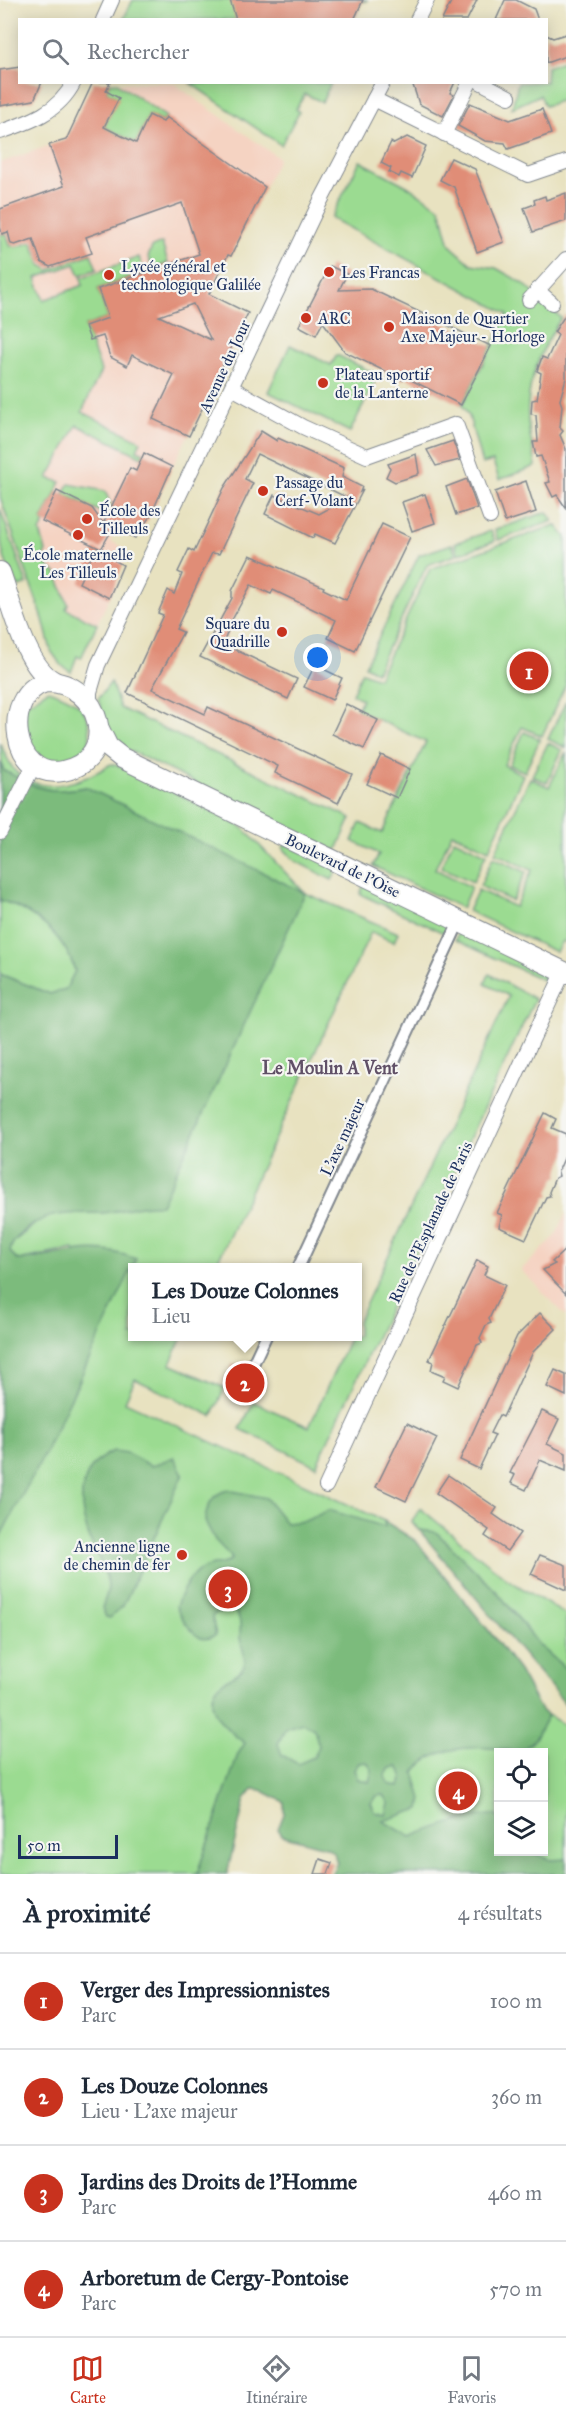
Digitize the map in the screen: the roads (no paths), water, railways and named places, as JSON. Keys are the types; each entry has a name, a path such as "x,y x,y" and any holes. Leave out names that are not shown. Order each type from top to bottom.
{"main road":[{"path":"0,572 29,651 43,675 82,695 90,705 98,727 95,747 85,761"},
{"path":"29,651 30,676 23,694 13,708 11,728 19,749 34,765 54,772 72,768 104,755 119,757"},
{"path":"23,694 37,684 62,684"},
{"name":"Boulevard de l'Oise","path":"98,727 108,747 119,757 565,972"}],"street":[{"path":"104,18 112,0"},
{"path":"418,18 427,0"},
{"path":"0,132 40,117 56,106 72,84"},
{"name":"Avenue du Jour","path":"90,705 90,692 98,665 317,208 382,84"},
{"path":"444,134 469,84"},
{"path":"484,84 509,97"},
{"path":"374,99 528,175 566,162"},
{"path":"552,303 533,295 566,259"},
{"path":"232,387 303,427 358,454 367,456 456,424 490,517"},
{"name":"Avenue du Jour","path":"62,684 88,676 98,665"},
{"path":"0,832 34,765"},
{"name":"L'axe majeur","path":"300,1263 459,922"},
{"name":"Rue de l'Esplanade de Paris","path":"326,1486 565,972"},
{"path":"239,1394 264,1341"}],"place":[{"name":"Les Francas","path":"329,272"},
{"name":"Lycée général et technologique Galilée","path":"109,275"},
{"name":"ARC","path":"306,318"},
{"name":"Maison de Quartier Axe Majeur - Horloge","path":"389,327"},
{"name":"Plateau sportif de la Lanterne","path":"323,383"},
{"name":"Passage du Cerf-Volant","path":"263,491"},
{"name":"École des Tilleuls","path":"87,519"},
{"name":"École maternelle Les Tilleuls","path":"78,535"},
{"name":"Square du Quadrille","path":"282,632"},
{"name":"Verger des Impressionnistes","path":"529,671"},
{"name":"Les Douze Colonnes","path":"245,1383"},
{"name":"Ancienne ligne de chemin de fer","path":"182,1555"},
{"name":"Jardins des Droits de l'Homme","path":"228,1589"},
{"name":"Arboretum de Cergy‐Pontoise","path":"458,1791"}],"district":[{"name":"Le Moulin A Vent","path":"330,1068"}]}
